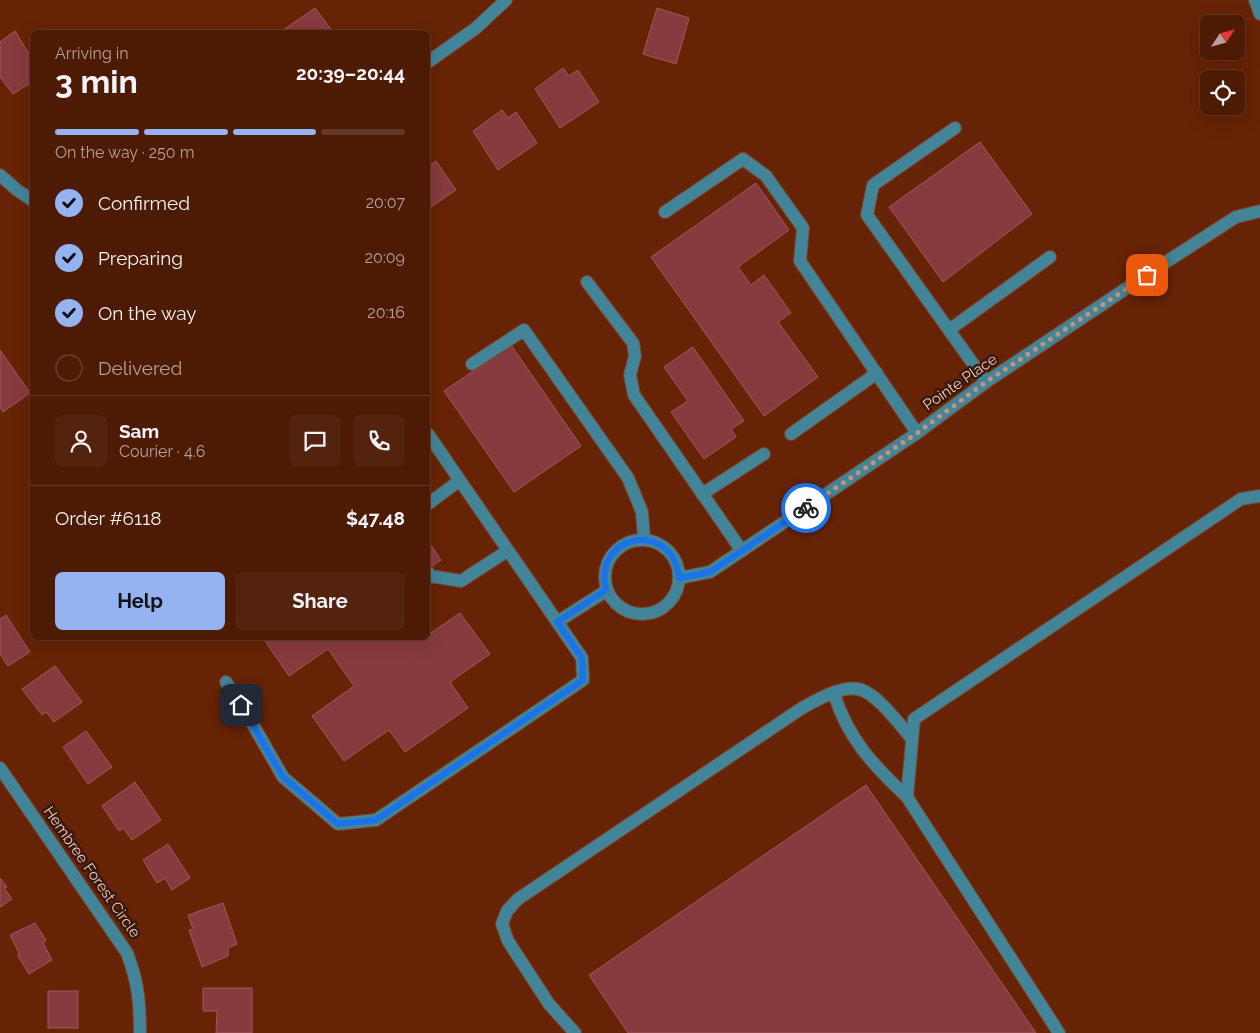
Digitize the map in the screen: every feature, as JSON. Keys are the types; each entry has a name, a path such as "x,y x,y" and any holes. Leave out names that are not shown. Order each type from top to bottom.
{"street":[{"path":"430,61 476,28 506,0"},
{"path":"1255,0 1260,14"},
{"path":"955,128 873,185 867,215 986,382"},
{"path":"665,212 743,159 766,176 803,228 800,261 917,433"},
{"path":"0,175 30,199"},
{"name":"Pointe Place","path":"679,578 710,572 917,433 986,382 1236,217 1260,211"},
{"path":"949,330 1050,258"},
{"path":"587,282 633,343 635,356 630,375 634,395 742,551"},
{"path":"472,364 524,330 628,478 642,512 644,539"},
{"path":"791,434 877,373"},
{"path":"226,682 283,777 338,824 376,820 583,680 582,658 458,481 430,437"},
{"path":"702,494 764,454"},
{"path":"430,502 458,481"},
{"path":"906,797 914,719 1241,499 1258,500"},
{"path":"644,539 655,542 673,556 678,566 679,578 678,588 674,597 659,610 639,615 619,607 612,600 606,590 604,570 614,551 622,544 644,539"},
{"path":"430,576 461,581 507,551"},
{"path":"557,622 606,590"},
{"path":"575,1033 549,1004 508,941 502,924 507,910 518,899 802,708 834,694 845,690 857,689 867,692 912,739"},
{"path":"834,694 840,714 864,754 906,797 1060,1033"},
{"name":"Hembree Forest Circle","path":"0,768 127,953 136,978 140,1009 140,1033"}],"building":[{"path":"315,8 332,30 283,30"},
{"path":"657,8 689,18 676,64 643,54"},
{"path":"15,31 30,56 30,83 13,94 0,77 0,42"},
{"path":"563,68 569,76 578,70 599,102 560,128 535,89"},
{"path":"502,110 508,118 516,112 537,143 498,170 473,131"},
{"path":"980,142 1032,214 943,282 889,207"},
{"path":"436,161 456,190 430,208 430,166"},
{"path":"756,183 789,230 738,267 751,285 764,275 791,313 778,322 818,377 764,416 651,257"},
{"path":"511,345 581,446 514,492 444,391"},
{"path":"693,347 744,421 731,429 736,437 704,459 671,412 688,401 664,367"},
{"path":"0,350 30,393 3,412 0,407"},
{"path":"430,544 441,560 430,568"},
{"path":"460,613 490,654 450,682 468,708 405,752 389,730 344,761 312,716 354,686 328,649 289,676 264,640 430,640 430,634"},
{"path":"6,615 30,652 8,666 0,654 0,619"},
{"path":"55,666 82,702 54,722 46,712 42,715 22,689"},
{"path":"86,731 112,767 88,784 63,747"},
{"path":"135,782 161,820 132,840 123,828 119,831 102,806"},
{"path":"866,785 1036,1033 628,1033 589,975"},
{"path":"168,844 190,878 172,890 165,878 157,883 143,860"},
{"path":"0,878 7,887 4,888 12,899 0,907"},
{"path":"223,903 237,944 228,948 228,956 202,967 189,930 193,929 188,915"},
{"path":"35,923 46,940 43,943 52,960 29,974 18,956 19,953 10,935"},
{"path":"203,988 252,988 252,1033 216,1033 217,1011 203,1011"},
{"path":"48,991 78,991 78,1028 48,1028"}],"way so far":[{"path":"806,508 917,433 986,382 1147,275"}],"route":[{"path":"241,705 283,777 338,824 376,820 583,680 582,658 557,622 606,590 604,570 614,551 622,544 644,539 655,542 673,556 678,566 679,578 710,572 806,508"}]}
